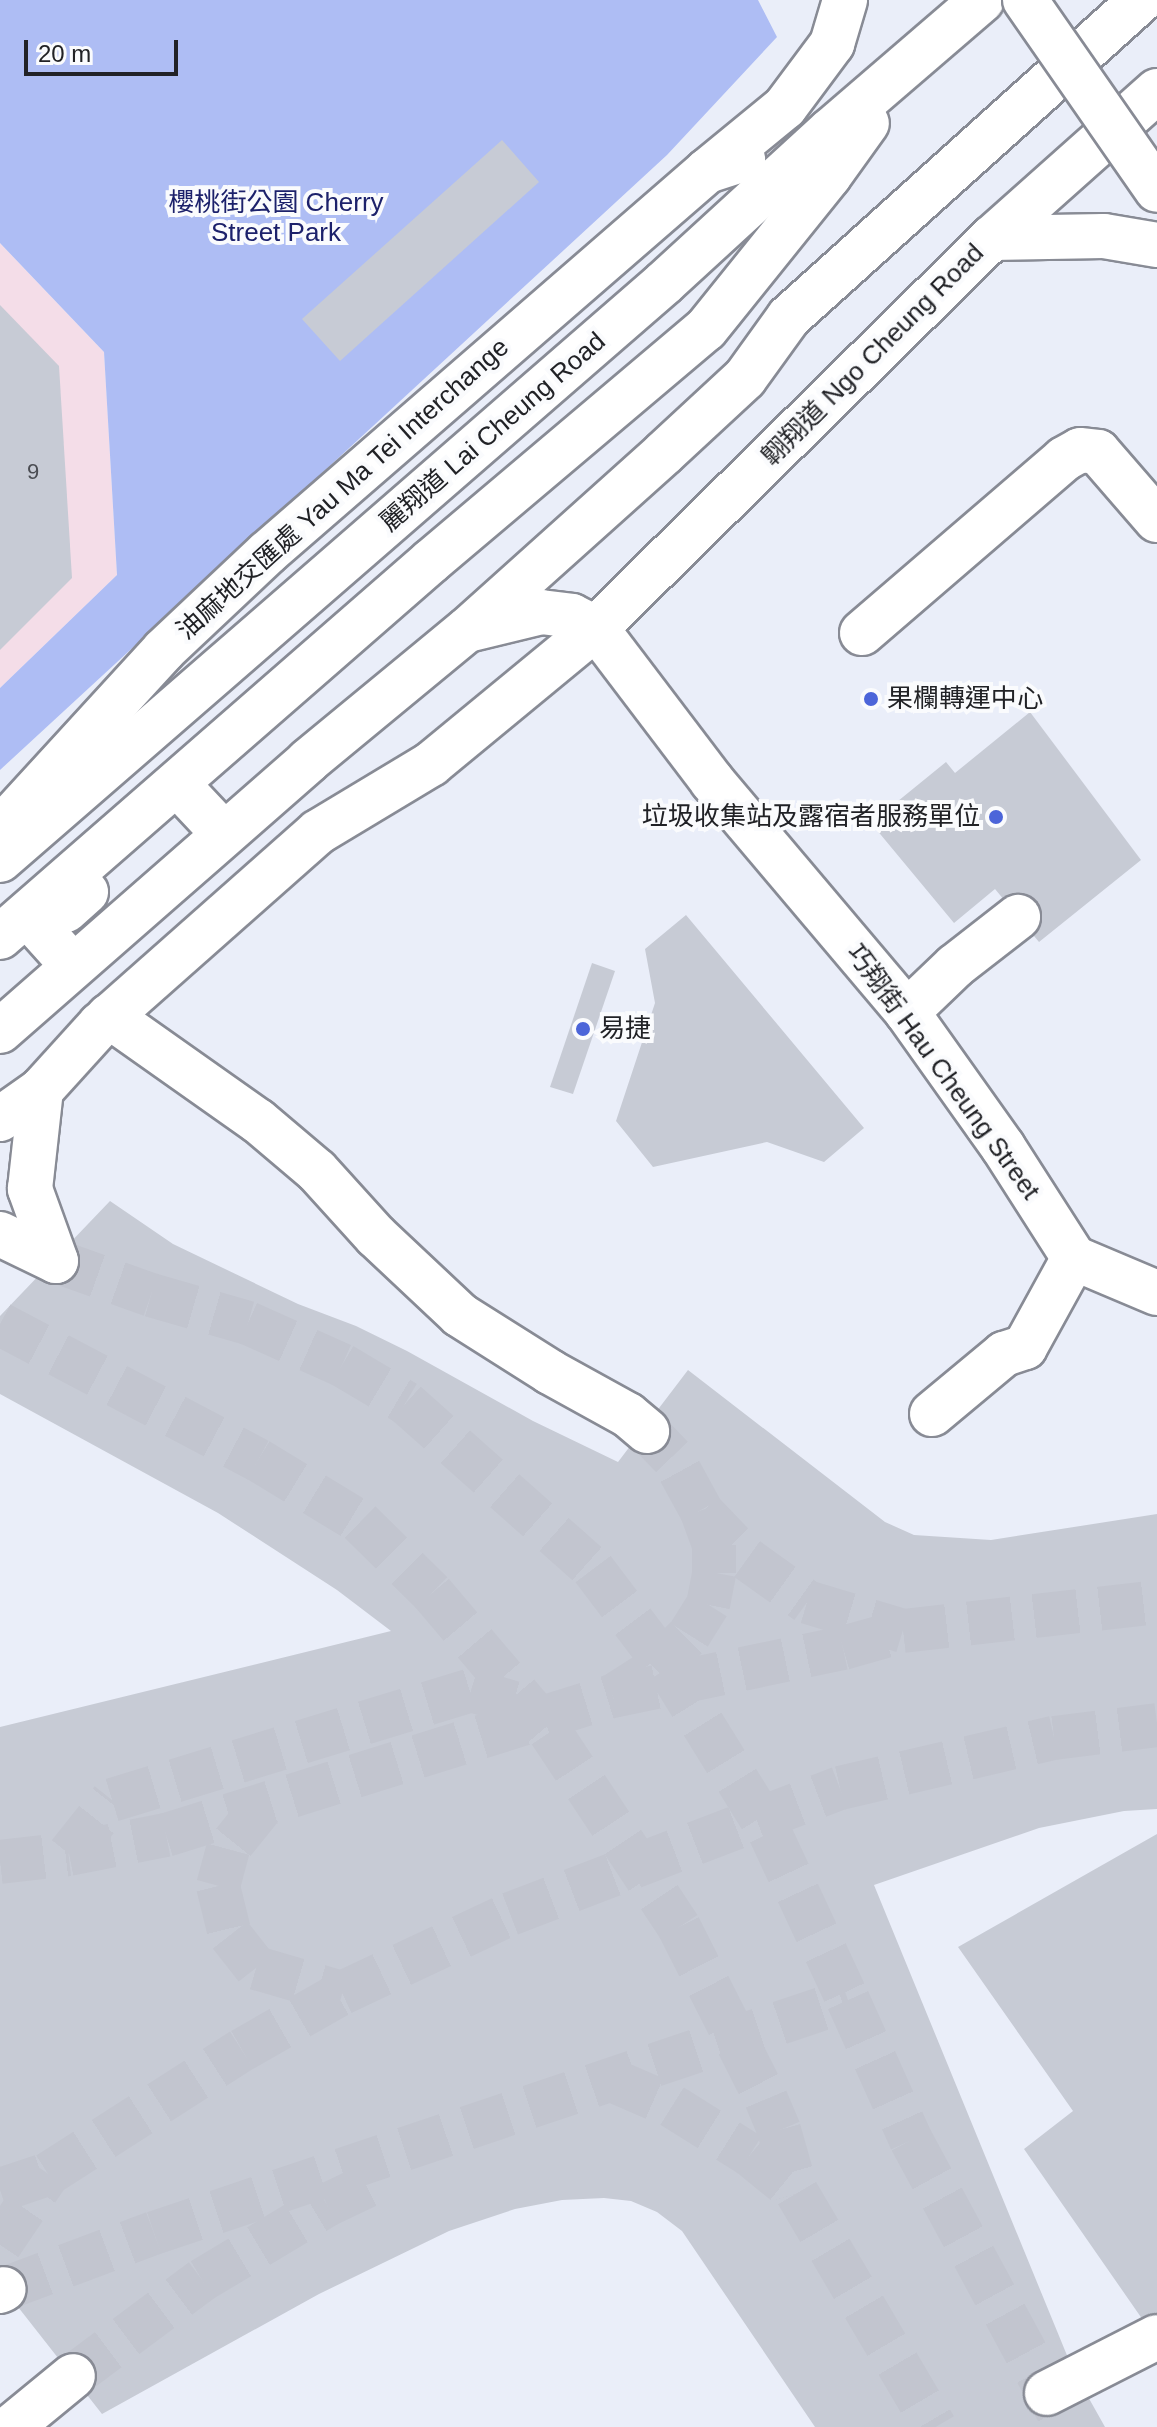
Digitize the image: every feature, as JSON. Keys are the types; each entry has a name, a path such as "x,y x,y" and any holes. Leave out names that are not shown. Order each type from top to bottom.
{"main road":[{"name":"油麻地交匯處 Yau Ma Tei Interchange","path":"3,848 164,650 369,460 785,107 832,44 845,0"},
{"name":"麗翔道 Lai Cheung Road","path":"3,848 675,273 831,130 982,0"},
{"path":"1025,0 1157,190"},
{"path":"0,1031 224,834 468,629 745,378 789,317 1141,0"},
{"path":"73,966 45,914 430,562 706,329 829,176 909,63"},
{"name":"翺翔道 Ngo Cheung Road","path":"596,628 992,238 1157,91"},
{"path":"707,171 831,130"},
{"path":"992,238 1104,236 1157,245"},
{"path":"706,329 789,317"},
{"path":"862,633 1064,459 1080,450 1098,452 1157,520"},
{"path":"0,1119 41,1090 109,1016 318,832 431,764 596,628 572,616 541,612 468,629"},
{"name":"巧翔街 Hau Cheung Street","path":"596,628 703,771 907,1012 1003,1147 1074,1258"},
{"path":"178,785 224,834"},
{"path":"907,1012 955,966 1018,917"},
{"path":"109,1016 258,1121 317,1171 376,1236 460,1315 647,1431"},
{"path":"0,1234 56,1261 30,1189 41,1090"},
{"path":"932,1414 1004,1354 1025,1347 1074,1258 1157,1293"},
{"path":"1047,2393 1157,2337"},
{"path":"11,2427 73,2376"}],"shaded area":[{"path":"0,243 104,352 117,575 0,688"}],"green space":[{"name":"櫻桃街公園 Cherry Street Park","path":"0,0 758,0 777,37 667,155 0,770 0,688 117,575 104,352 0,243"}],"building":[{"path":"502,140 539,182 340,361 302,319"},
{"path":"0,305 59,366 72,578 0,650"},
{"path":"1030,712 1141,860 1039,942 995,889 954,923 871,823 946,762 955,773"},
{"path":"686,915 864,1128 824,1162 767,1142 653,1167 616,1121 655,1003 645,949"},
{"name":"易捷","path":"592,963 615,971 573,1094 550,1087"},
{"path":"110,1201 173,1244 298,1304 356,1326 533,1421 618,1462 688,1370 885,1522 914,1535 991,1540 1157,1514 1157,1809 1124,1811 1039,1828 874,1885 1073,2370 1105,2427 815,2427 682,2231 657,2212 631,2201 604,2198 562,2200 515,2209 449,2231 319,2294 102,2414 0,2284 0,1727 391,1631 337,1590 218,1513 0,1394 0,1316"},
{"path":"1157,1834 1157,2315 1145,2323 1024,2149 1073,2111 958,1947"}],"tunnel":[{"path":"56,1261 151,1295 248,1323 342,1365 406,1403 593,1569 668,1668 770,1833 848,2000"},
{"path":"0,1324 258,1460 360,1522 432,1593 550,1732 679,1927 766,2099 779,2130 797,2193"},
{"path":"613,1696 655,1669 689,1635 708,1605 714,1573 714,1545 701,1510 672,1457 647,1431"},
{"path":"702,1512 747,1559 807,1602 903,1631"},
{"path":"0,1862 69,1854 166,1835 613,1696 843,1648 903,1631 1157,1602"},
{"path":"69,1854 112,1800 471,1690 533,1709"},
{"path":"0,2190 48,2174 242,2050 342,1993 510,1914 840,1788 1054,1738 1157,1725"},
{"path":"261,1808 228,1849 218,1886 230,1935 256,1968 342,1993"},
{"path":"848,2000 911,2140 1066,2427"},
{"path":"4,2289 154,2233 848,2000"},
{"path":"614,2081 672,2106 750,2155 797,2193"},
{"path":"0,2245 48,2174"},
{"path":"73,2376 202,2280 327,2205 375,2182"},
{"path":"797,2193 935,2427"}],"place":[{"name":"果欄轉運中心","path":"871,699"},
{"name":"垃圾收集站及露宿者服務單位","path":"996,817"},
{"name":"易捷","path":"583,1029"}]}
